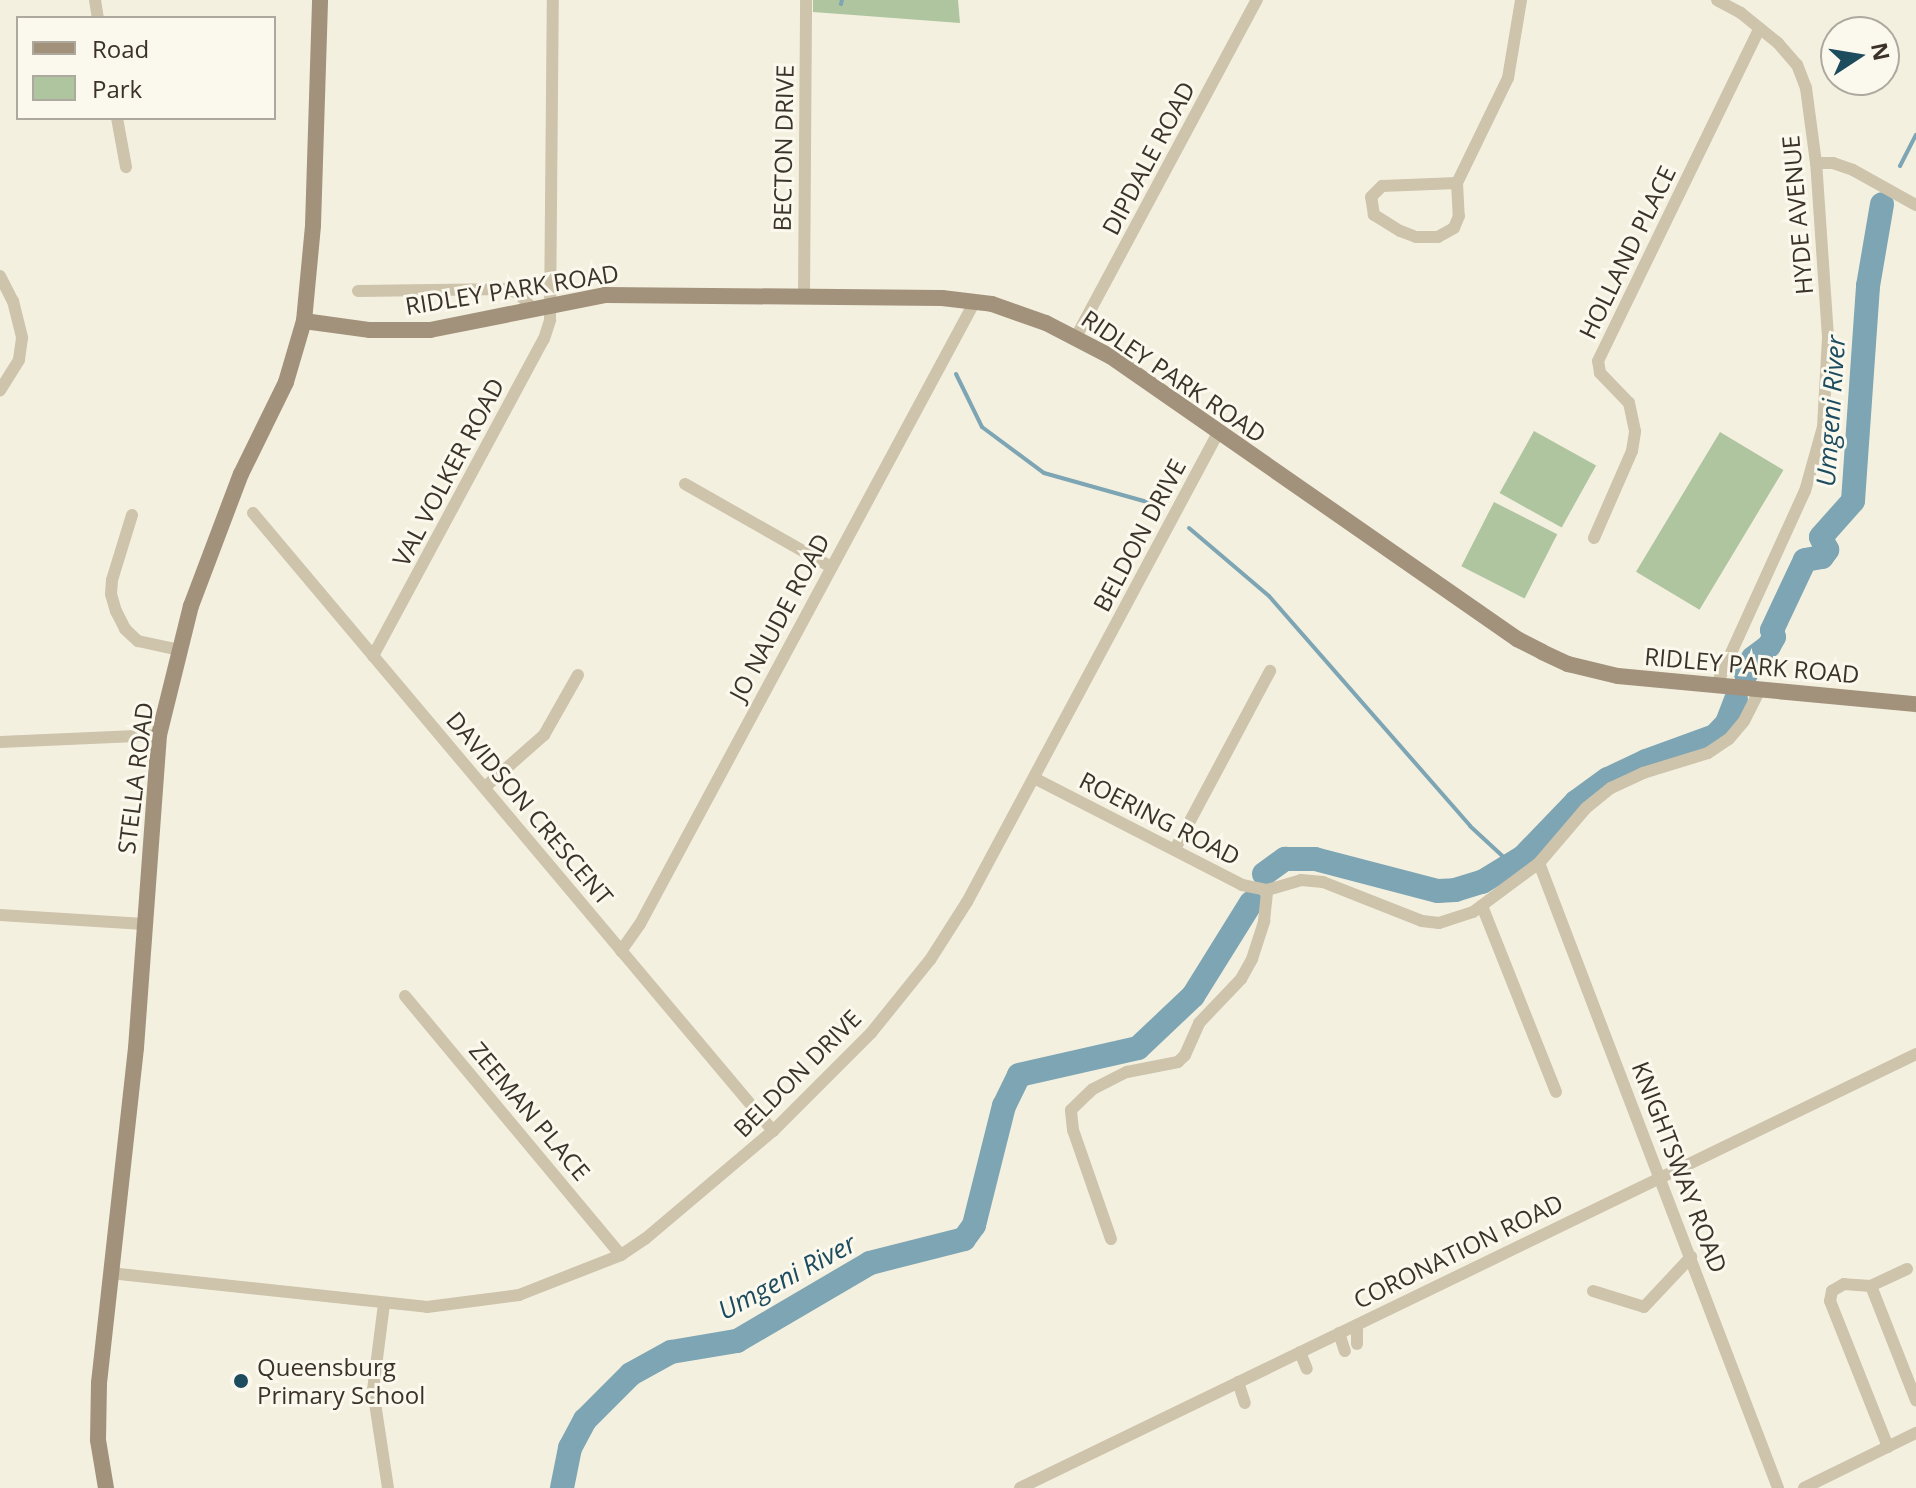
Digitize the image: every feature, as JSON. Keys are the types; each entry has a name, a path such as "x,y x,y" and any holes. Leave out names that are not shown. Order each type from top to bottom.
{"street":[{"name":"STELLA ROAD","path":"106,1488 97,1412 136,1048 159,735 180,650 215,539 241,474 286,382 304,321 313,225 320,0"},
{"name":"VAL VOLKER ROAD","path":"373,656 544,339 550,320 541,306 553,0"},
{"name":"BECTON DRIVE","path":"804,297 806,0"},
{"name":"DIPDALE ROAD","path":"1076,337 1257,0"},
{"path":"1457,183 1382,186 1371,197 1374,215 1416,237 1438,237 1454,228 1459,216 1461,193 1457,183 1508,78 1521,0"},
{"name":"HYDE AVENUE","path":"1716,686 1805,491 1823,427 1828,337 1816,163 1802,76 1790,56 1760,28 1717,0"},
{"name":"HOLLAND PLACE","path":"1594,538 1632,451 1635,431 1629,403 1600,373 1598,361 1760,28"},
{"path":"117,120 126,167"},
{"path":"1816,163 1833,163 1853,170 1916,205"},
{"path":"0,276 13,301 22,338 19,360 0,390"},
{"path":"358,291 508,289 541,306"},
{"name":"RIDLEY PARK ROAD","path":"304,321 405,332 458,327 541,306 605,295 975,301 1017,311 1076,337 1140,376 1517,639 1568,664 1618,676 1916,704"},
{"name":"JO NAUDE ROAD","path":"621,951 640,924 975,301"},
{"name":"BELDON DRIVE","path":"110,1273 427,1307 494,1301 554,1284 621,1255 645,1239 773,1131 871,1033 930,960 967,902 1218,433"},
{"path":"685,484 831,567"},
{"name":"DAVIDSON CRESCENT","path":"253,513 773,1131"},
{"path":"132,515 112,580 111,594 116,611 125,629 138,641 180,650"},
{"path":"1175,849 1270,671"},
{"path":"485,787 544,735 578,675"},
{"path":"1111,1239 1073,1130 1071,1110 1093,1089 1127,1072 1178,1062 1185,1055 1199,1023 1241,979 1252,959 1264,921 1267,890 1301,880 1323,882 1422,921 1439,923 1460,918 1482,906 1539,863 1586,808 1611,788 1643,773 1708,753 1729,739 1744,721 1760,690"},
{"path":"0,742 159,735"},
{"name":"ROERING ROAD","path":"1034,778 1242,885 1267,890"},
{"name":"KNIGHTSWAY ROAD","path":"1539,863 1778,1488"},
{"path":"1482,906 1556,1092"},
{"path":"0,915 144,924"},
{"name":"ZEEMAN PLACE","path":"405,996 621,1255"},
{"name":"CORONATION ROAD","path":"1020,1488 1916,1054"},
{"path":"1593,1291 1644,1307 1691,1257"},
{"path":"1888,1447 1830,1301 1832,1291 1844,1284 1871,1286 1907,1269"},
{"path":"1871,1286 1916,1400"},
{"path":"384,1304 373,1390 388,1488"},
{"path":"1339,1333 1351,1348 1357,1325"},
{"path":"1300,1352 1307,1369"},
{"path":"1238,1382 1245,1403"},
{"path":"1804,1488 1916,1433"}],"green space":[{"path":"813,0 958,0 960,23 813,12"},
{"path":"1534,431 1596,465 1562,528 1500,493"},
{"path":"1720,432 1783,470 1699,610 1636,572"},
{"path":"1494,502 1557,534 1525,598 1461,566"}],"waterway":[{"path":"841,4 842,0"},
{"name":"Umgeni River","path":"1900,166 1916,135"},
{"name":"Umgeni River","path":"1746,674 1753,658 1769,646 1774,637 1772,630 1805,560 1822,557 1827,550 1821,537 1853,501 1868,286 1882,204"},
{"path":"956,374 982,427 1044,473 1151,503"},
{"path":"1189,528 1269,596 1470,826 1511,864"},
{"name":"Umgeni River","path":"1264,874 1285,859 1315,859 1438,891 1455,890 1482,882 1523,857 1576,802 1608,779 1646,761 1715,736 1727,723 1736,700"},
{"name":"Umgeni River","path":"562,1488 570,1448 585,1420 631,1374 671,1352 737,1341 870,1263 964,1239 974,1225 1004,1106 1019,1075 1138,1048 1193,996 1251,903"}],"place":[{"name":"Queensburg Primary School","path":"241,1381"}]}
